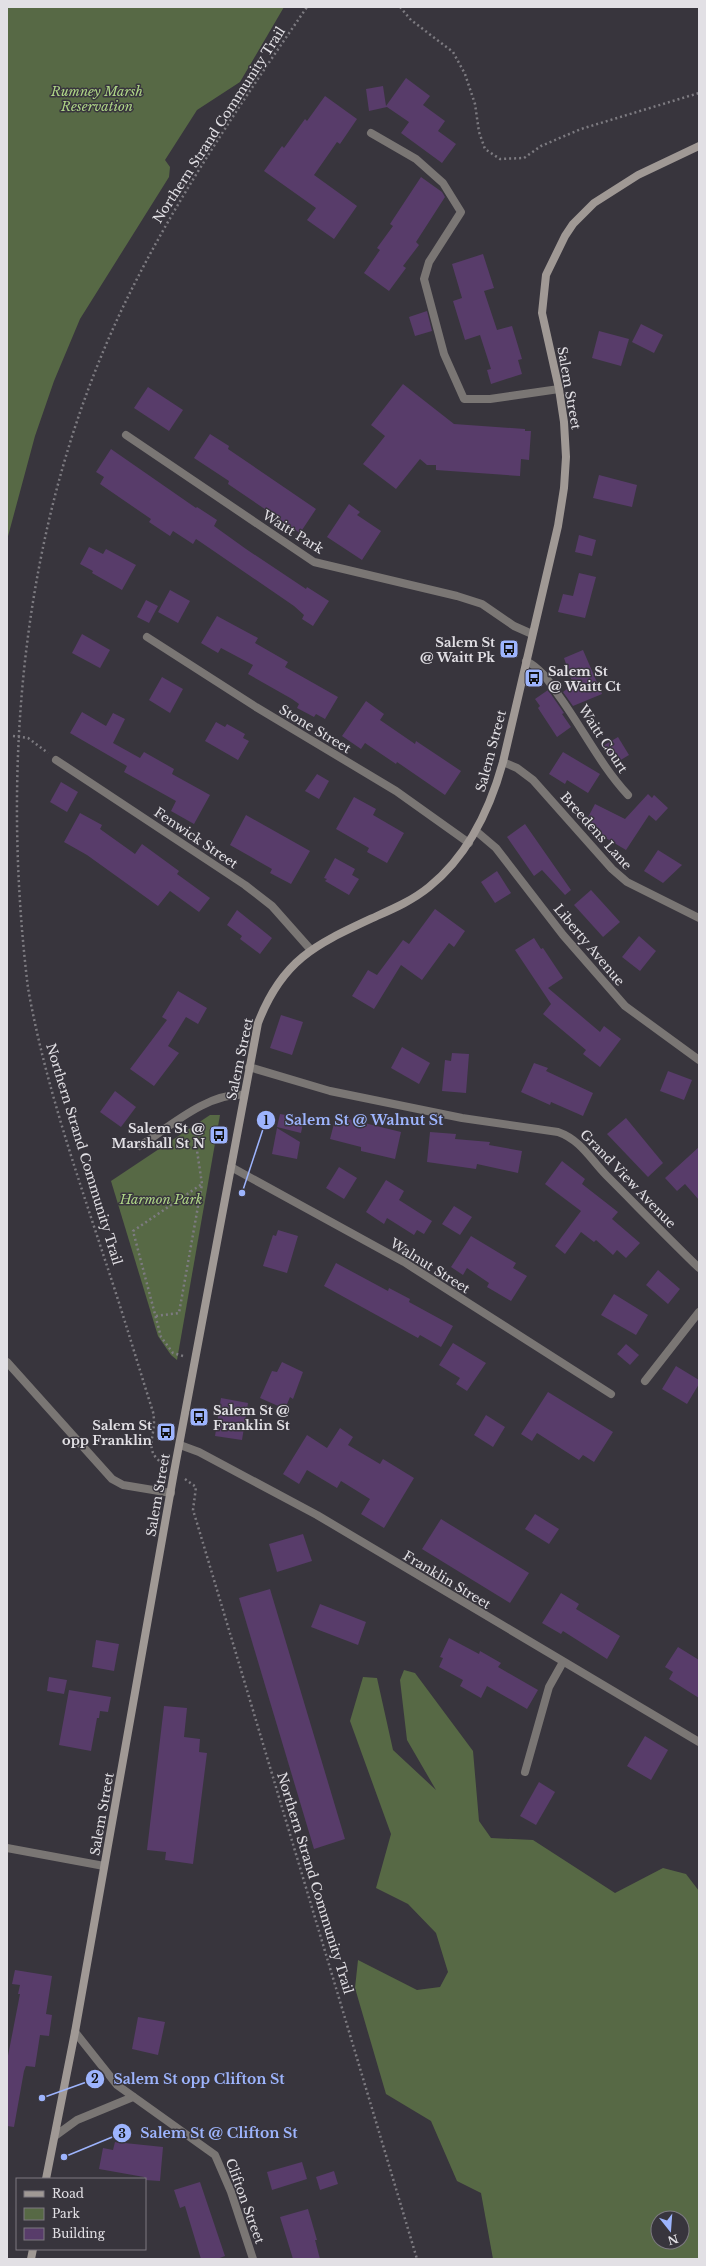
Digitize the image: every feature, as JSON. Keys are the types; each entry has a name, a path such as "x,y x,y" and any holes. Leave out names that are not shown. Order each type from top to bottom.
{"main road":[{"name":"Salem Street","path":"46,2178 75,2032 254,1035 268,1000 286,971 311,950 333,936 417,896 440,878 469,843 476,831 494,791 503,762 558,526 564,488 565,440 559,389 542,314 546,275 556,250 578,219 608,193 638,175 699,146"}],"street":[{"path":"371,134 416,159 443,183 462,212 429,262 424,279 444,354 464,399 490,400 559,389"},
{"name":"Waitt Park","path":"126,435 314,562 457,596 482,604 514,626 532,634"},
{"name":"Stone Street","path":"147,637 256,708 396,791 469,843"},
{"name":"Waitt Court","path":"526,661 533,664 543,674 572,714 614,780 628,795"},
{"name":"Fenwick Street","path":"56,760 245,886 272,906 311,950"},
{"name":"Breedens Lane","path":"503,762 517,768 533,780 612,869 627,882 699,918"},
{"name":"Liberty Avenue","path":"476,831 496,848 563,935 625,1006 699,1060"},
{"name":"Grand View Avenue","path":"249,1067 330,1091 462,1118 558,1132 569,1136 579,1144 599,1168 699,1268"},
{"path":"140,1146 215,1099 231,1095 244,1095"},
{"name":"Walnut Street","path":"231,1167 404,1262 610,1394"},
{"path":"645,1381 699,1312"},
{"path":"7,1362 112,1479 123,1484 171,1493"},
{"name":"Franklin Street","path":"180,1445 199,1452 317,1516 699,1742"},
{"path":"525,1772 549,1687 563,1662"},
{"path":"7,1848 104,1866"},
{"name":"Clifton Street","path":"75,2032 117,2086 215,2156 231,2192 253,2259"},
{"path":"55,2136 77,2120 133,2097"}],"path":[{"name":"Northern Strand Community Trail","path":"32,587 47,512 66,444 92,377 124,304 164,228 210,152 308,7"},
{"path":"400,7 411,20 454,52 465,74 475,104 479,132 485,149 500,159 524,158 541,146 581,129 699,93"},
{"path":"13,743 14,729"},
{"path":"13,736 32,740 56,760"},
{"name":"Northern Strand Community Trail","path":"13,812 19,925 35,1020 66,1138 153,1412"},
{"path":"156,1316 179,1313 202,1184 199,1156 190,1114"},
{"path":"196,1359 173,1353 161,1337 133,1231 202,1184"},
{"name":"Northern Strand Community Trail","path":"194,1514 417,2259"}],"green space":[{"name":"Rumney Marsh Reservation","path":"7,7 284,7 240,82 197,110 165,160 170,167 169,177 80,319 54,381 35,436 7,540"},
{"name":"Harmon Park","path":"210,1115 220,1115 177,1360 171,1355 158,1336 111,1181"},
{"path":"404,1670 415,1673 473,1751 479,1821 491,1838 533,1840 615,1893 663,1868 686,1874 699,1891 699,2259 493,2259 481,2193 457,2181 431,2121 386,2094 355,1988 358,1960 417,1990 440,1987 448,1972 436,1933 408,1904 376,1888 391,1834 350,1721 363,1677 377,1678 393,1750 436,1790 407,1740 400,1680"}],"building":[{"path":"406,78 430,96 423,105 445,121 438,131 456,144 442,163 401,133 409,122 387,107 369,111 366,89 383,86 386,106"},
{"path":"325,96 357,119 340,144 337,142 314,175 357,206 334,239 307,220 316,208 264,171 282,146 284,148 305,119 307,121"},
{"path":"421,177 442,192 445,197 416,242 419,245 403,266 406,268 389,291 364,273 380,250 377,248 393,226 390,224"},
{"path":"483,254 494,288 484,291 497,330 512,326 522,359 518,360 522,374 491,384 487,370 491,369 480,335 465,340 453,301 462,298 452,264"},
{"path":"427,311 432,331 415,336 409,317"},
{"path":"641,324 663,335 654,353 632,342"},
{"path":"599,331 629,339 621,366 592,358"},
{"path":"403,384 454,424 525,429 525,431 531,431 529,460 521,459 520,476 436,470 436,465 427,465 420,459 396,489 363,464 385,436 371,425"},
{"path":"148,387 183,410 169,431 134,408"},
{"path":"210,434 229,446 228,449 316,509 300,533 228,484 229,481 194,458"},
{"path":"111,449 196,508 197,507 217,520 214,526 246,549 306,589 307,587 329,601 313,626 302,619 304,615 294,606 196,539 193,544 173,531 170,536 149,522 151,519 100,484 104,477 96,472"},
{"path":"599,475 637,485 632,507 593,498"},
{"path":"349,504 360,512 357,515 381,531 362,560 327,537"},
{"path":"579,535 596,540 592,556 575,552"},
{"path":"89,547 103,554 106,549 136,565 122,590 92,573 93,571 80,564"},
{"path":"579,573 596,577 585,618 558,612 563,594 573,596"},
{"path":"170,590 190,601 178,623 158,612"},
{"path":"146,600 158,606 149,623 137,617"},
{"path":"217,616 258,638 255,643 288,662 285,667 338,697 325,719 316,714 314,717 297,708 299,704 292,699 248,674 253,665 221,648 218,653 201,643"},
{"path":"82,634 110,650 100,668 72,653"},
{"path":"583,650 602,694 573,706 563,692 573,684 564,658"},
{"path":"162,677 183,689 170,713 149,700"},
{"path":"548,690 564,713 562,714 571,727 557,737 538,708 540,706 535,699"},
{"path":"366,701 384,714 380,720 415,744 416,741 461,771 445,795 397,762 396,764 365,743 361,749 342,736"},
{"path":"82,712 106,726 113,713 125,719 113,743 140,758 144,752 174,769 172,774 210,795 194,824 171,811 176,801 124,772 127,766 70,733"},
{"path":"216,722 225,727 227,724 245,734 243,738 249,741 238,760 205,741"},
{"path":"618,737 629,755 614,764 603,746"},
{"path":"563,752 600,774 588,793 567,780 565,784 549,774"},
{"path":"317,774 329,781 319,799 305,791"},
{"path":"61,782 78,792 67,812 50,802"},
{"path":"648,794 652,798 654,795 668,808 656,821 649,815 626,850 584,825 595,804 625,819"},
{"path":"354,797 376,809 373,815 404,833 387,863 367,852 369,848 336,829"},
{"path":"80,813 102,825 100,829 135,854 142,844 179,871 177,874 210,898 199,912 170,891 158,906 87,855 64,842"},
{"path":"246,815 310,851 291,884 270,873 272,869 230,845"},
{"path":"525,824 571,890 565,895 542,870 534,876 507,837"},
{"path":"658,850 682,865 663,883 644,871"},
{"path":"335,858 355,869 352,875 359,879 349,895 325,881 327,879 324,878"},
{"path":"497,871 511,893 495,903 481,882"},
{"path":"591,890 620,922 603,937 574,905"},
{"path":"435,909 465,931 454,947 449,943 422,980 401,965 374,1009 352,996 368,970 377,975 403,940 409,944"},
{"path":"237,910 272,938 260,954 240,939 242,936 227,925"},
{"path":"639,936 656,951 640,971 622,957"},
{"path":"534,938 541,949 543,948 563,978 548,988 600,1032 604,1026 621,1039 600,1067 583,1054 586,1050 543,1014 551,1004 515,950"},
{"path":"178,991 207,1008 198,1024 186,1017 168,1046 179,1053 154,1086 130,1069 167,1020 162,1017"},
{"path":"281,1015 303,1022 292,1055 270,1048"},
{"path":"402,1047 430,1063 419,1084 391,1068"},
{"path":"452,1053 469,1054 466,1093 442,1091 445,1060 451,1061"},
{"path":"534,1063 548,1068 546,1071 593,1093 583,1116 551,1102 550,1105 521,1092"},
{"path":"668,1071 692,1080 684,1100 660,1091"},
{"path":"115,1091 136,1107 121,1127 100,1112"},
{"path":"280,1114 304,1118 301,1133 277,1127"},
{"path":"336,1116 401,1132 395,1159 361,1151 361,1147 330,1139"},
{"path":"626,1118 663,1163 648,1177 607,1134"},
{"path":"277,1128 300,1142 297,1159 272,1154"},
{"path":"430,1132 456,1134 455,1139 490,1142 489,1145 522,1151 518,1173 477,1164 476,1169 427,1162"},
{"path":"699,1147 699,1200 685,1184 677,1191 665,1178"},
{"path":"562,1161 585,1179 582,1184 618,1212 612,1219 640,1243 626,1258 617,1250 613,1255 596,1240 594,1242 581,1232 565,1254 555,1246 581,1211 545,1184"},
{"path":"339,1167 357,1178 344,1199 326,1188"},
{"path":"386,1180 404,1191 399,1200 432,1221 424,1234 417,1230 414,1235 387,1218 384,1224 366,1212"},
{"path":"454,1206 472,1217 460,1235 442,1224"},
{"path":"278,1230 298,1236 287,1273 263,1266 273,1235 276,1236"},
{"path":"471,1236 516,1263 513,1268 527,1276 511,1301 487,1287 489,1283 467,1268 463,1275 451,1267"},
{"path":"336,1263 388,1291 389,1288 410,1299 409,1302 453,1326 441,1347 420,1335 418,1338 324,1286"},
{"path":"658,1270 680,1289 668,1304 646,1285"},
{"path":"614,1294 648,1315 636,1335 601,1315"},
{"path":"453,1343 486,1363 467,1391 456,1384 460,1378 439,1365"},
{"path":"626,1344 639,1355 630,1365 617,1354"},
{"path":"282,1362 303,1372 293,1399 290,1397 285,1409 260,1398 272,1371 277,1372"},
{"path":"676,1366 699,1380 699,1384 687,1404 662,1389"},
{"path":"548,1392 613,1432 594,1462 583,1455 579,1460 537,1433 532,1441 521,1434"},
{"path":"221,1398 248,1403 242,1440 215,1436"},
{"path":"486,1415 505,1427 493,1447 474,1435"},
{"path":"340,1428 353,1437 348,1445 380,1464 383,1459 414,1478 384,1528 361,1514 370,1499 341,1481 337,1488 307,1470 299,1484 283,1474 307,1435 327,1448"},
{"path":"535,1514 559,1529 549,1544 525,1529"},
{"path":"441,1519 529,1573 510,1603 422,1549"},
{"path":"303,1534 312,1561 277,1572 269,1544"},
{"path":"270,1589 345,1839 314,1849 239,1598"},
{"path":"561,1593 579,1604 576,1609 620,1636 607,1659 563,1631 561,1634 542,1623"},
{"path":"320,1604 366,1622 358,1645 311,1627"},
{"path":"449,1638 479,1654 480,1651 501,1663 498,1667 538,1690 527,1709 487,1686 481,1698 460,1686 463,1680 439,1667 443,1658 440,1657"},
{"path":"96,1640 119,1644 114,1671 92,1667"},
{"path":"678,1647 699,1660 699,1698 669,1679 673,1672 665,1667"},
{"path":"49,1677 67,1680 64,1694 47,1691"},
{"path":"69,1690 111,1697 108,1712 100,1711 99,1718 97,1718 91,1751 59,1745"},
{"path":"164,1706 187,1708 184,1737 200,1739 199,1752 207,1753 193,1864 165,1860 166,1852 147,1850"},
{"path":"645,1736 668,1750 651,1780 627,1766"},
{"path":"539,1782 555,1792 536,1825 520,1816"},
{"path":"15,1970 52,1976 46,2014 52,2015 49,2036 40,2035 35,2067 26,2066 24,2071 14,2127 7,2126 7,2061 20,1994 18,1994 20,1985 12,1984"},
{"path":"138,2017 165,2022 158,2055 132,2049"},
{"path":"115,2142 163,2147 160,2181 146,2180 144,2177 99,2169 103,2148 113,2150"},
{"path":"302,2162 307,2179 272,2190 267,2172"},
{"path":"334,2171 338,2184 320,2190 316,2177"},
{"path":"200,2182 225,2256 217,2259 201,2259 185,2206 180,2208 174,2190"},
{"path":"308,2209 317,2240 315,2240 320,2259 293,2259 280,2217"}],"place":[{"name":"Salem St @ Waitt Pk","path":"509,649"},
{"name":"Salem St @ Waitt Ct","path":"534,678"},
{"name":"Salem St @ Marshall St N","path":"219,1135"},
{"name":"Salem St @ Walnut St","path":"242,1193"},
{"name":"Salem St @ Franklin St","path":"199,1417"},
{"name":"Salem St opp Franklin","path":"166,1432"},
{"name":"Salem St opp Clifton St","path":"42,2098"},
{"name":"Salem St @ Clifton St","path":"64,2157"}]}
